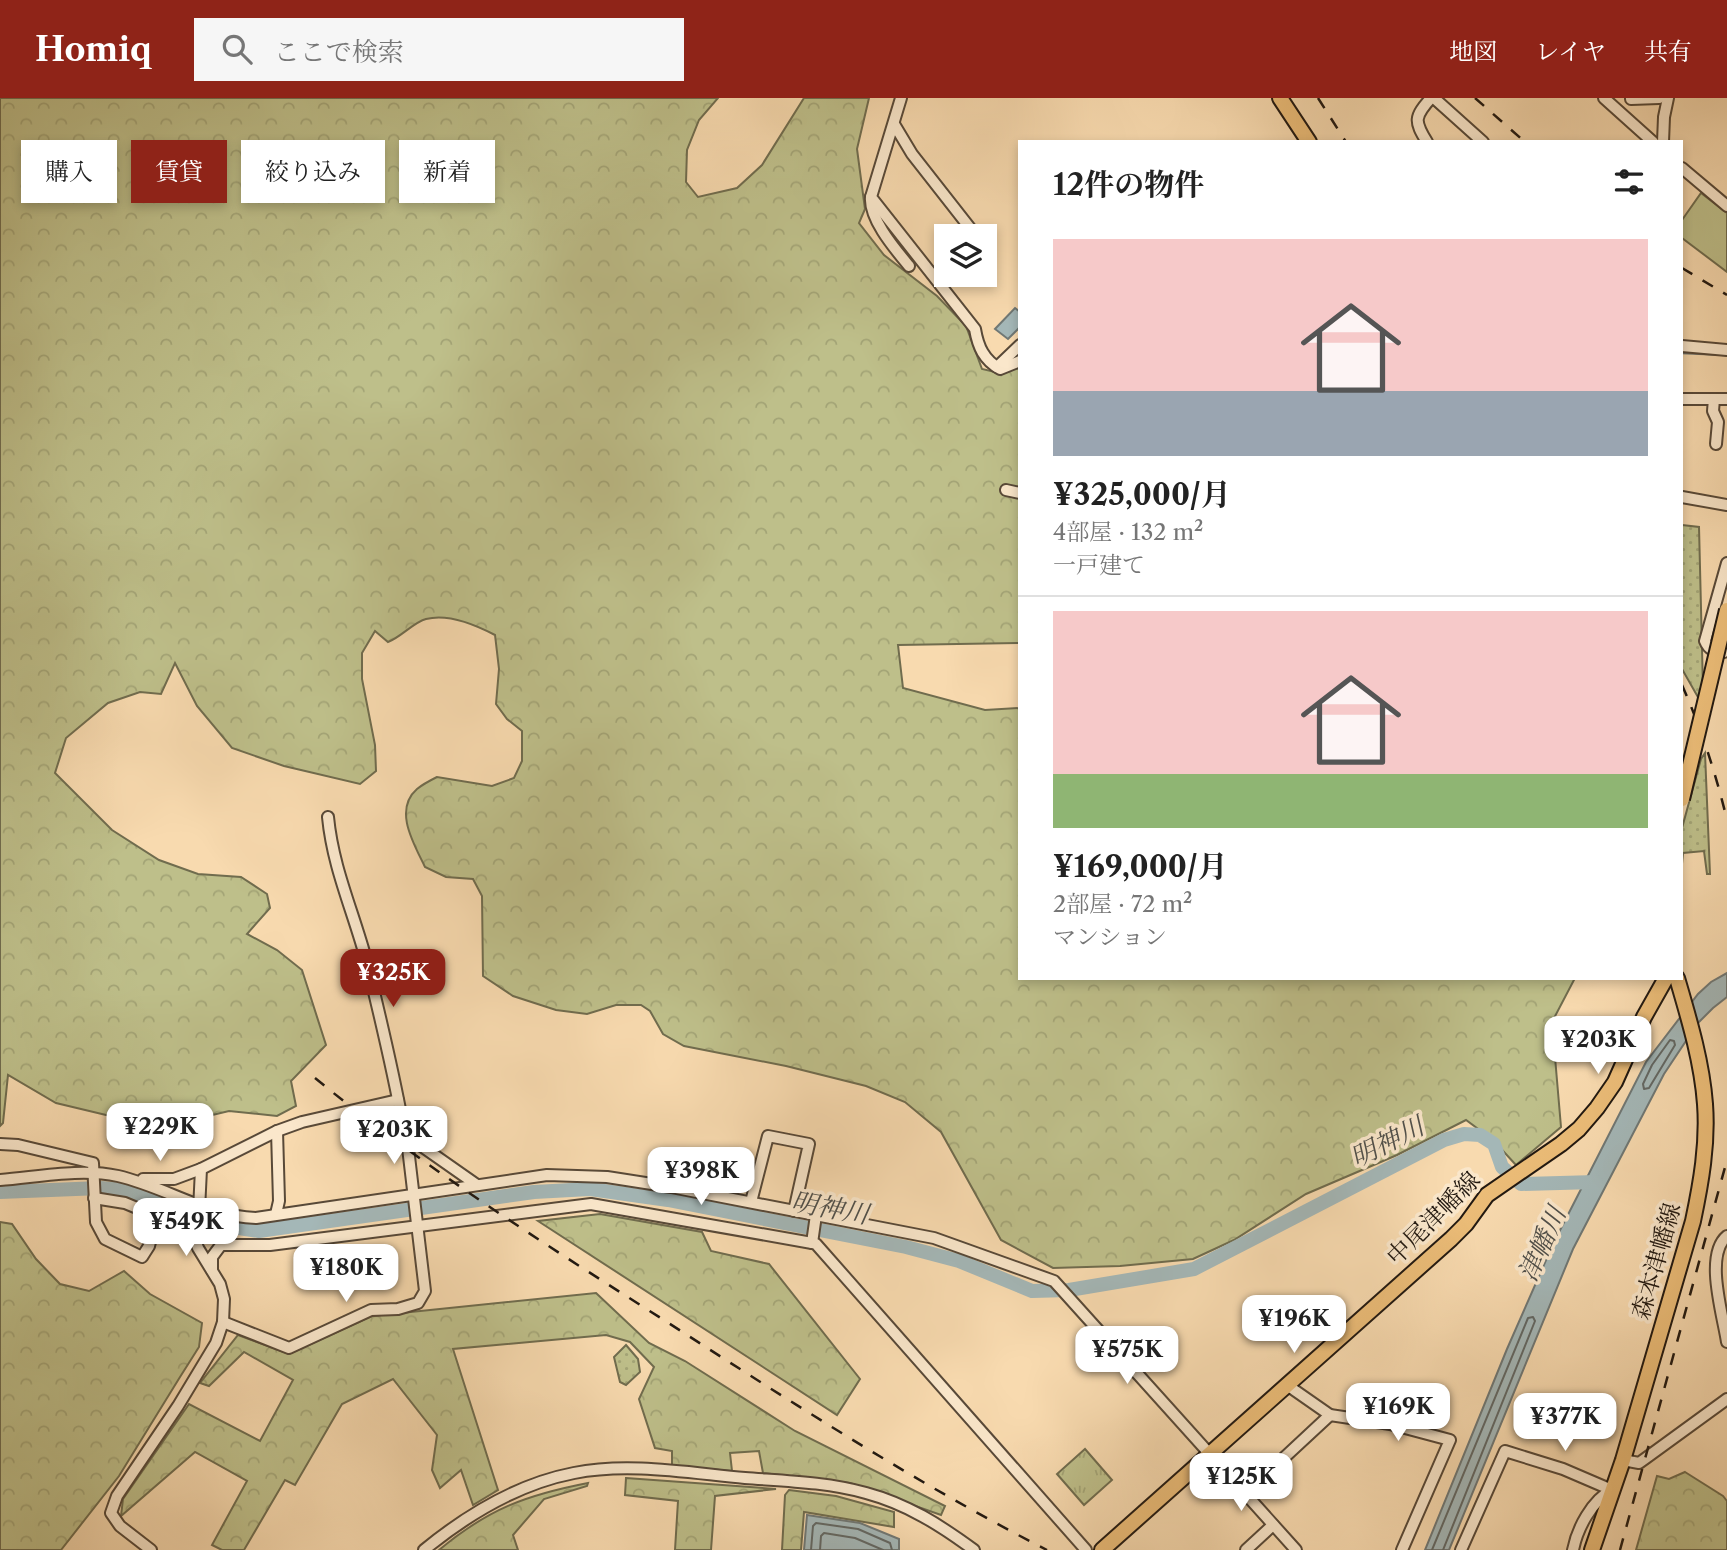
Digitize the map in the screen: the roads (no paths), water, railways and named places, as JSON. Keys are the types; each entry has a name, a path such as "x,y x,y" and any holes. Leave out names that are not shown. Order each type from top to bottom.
{"main road":[{"path":"1280,98 1308,140"},
{"path":"1683,795 1727,610"},
{"name":"森本津幡線","path":"1592,1550 1623,1460 1693,1222 1701,1184 1705,1104 1696,1050 1674,980"},
{"name":"中尾津幡線","path":"1102,1550 1451,1239 1466,1224 1487,1195 1579,1129 1615,1082 1644,1017 1674,980"}],"street":[{"path":"901,98 870,206 890,244 909,266"},
{"path":"1604,98 1651,140"},
{"path":"1631,99 1659,98"},
{"path":"1663,140 1668,98"},
{"path":"1426,140 1417,125 1417,117 1430,100 1480,140"},
{"path":"894,124 912,154 968,224"},
{"path":"1683,169 1727,206"},
{"path":"871,197 975,329 984,355 991,364 1000,369 1018,362"},
{"path":"1683,346 1727,350"},
{"path":"997,367 1018,347"},
{"path":"1683,398 1727,399"},
{"path":"1714,399 1713,411 1718,422 1716,444"},
{"path":"1006,490 1018,493"},
{"path":"1683,497 1727,505"},
{"path":"1727,563 1705,641 1707,648 1712,651 1727,650"},
{"path":"328,817 330,841 366,961 403,1125 410,1138 477,1185"},
{"path":"140,1182 144,1179 174,1179 201,1169 277,1131 302,1122 398,1100"},
{"path":"276,1214 279,1201 277,1131"},
{"path":"223,1322 289,1348 371,1310 398,1309 418,1303 425,1291 406,1131"},
{"path":"751,1202 768,1136 808,1143 794,1211"},
{"path":"0,1144 18,1145 93,1163 96,1222 105,1239 142,1257 149,1245 157,1214"},
{"path":"151,1550 120,1526 111,1513 117,1496 178,1406 216,1343 223,1322 224,1299 220,1284 198,1248 192,1231 199,1209 201,1169"},
{"path":"0,1180 116,1175 140,1182 199,1209 232,1217 256,1218 414,1197 547,1175 607,1177 934,1238 1054,1281 1296,1550"},
{"path":"93,1196 157,1214 192,1231"},
{"path":"212,1270 212,1257 221,1245 270,1245 418,1221 591,1204 812,1238 1086,1550"},
{"path":"812,1238 816,1217"},
{"path":"1727,1236 1720,1242 1715,1262 1727,1342"},
{"path":"1287,1385 1330,1415 1390,1424 1450,1440 1402,1550"},
{"path":"1623,1460 1639,1462 1646,1458 1727,1399"},
{"path":"1245,1494 1330,1415"},
{"path":"1461,1550 1505,1451 1563,1469 1612,1490"},
{"path":"424,1550 451,1527 485,1506 514,1493 540,1482 575,1473 615,1469 828,1485 866,1493 917,1512 941,1525 974,1550"},
{"path":"1573,1550 1579,1528 1602,1495 1612,1490"},
{"path":"1246,1550 1273,1525"}],"water":[{"path":"1015,308 1018,310 1018,329 1008,339 995,329"},
{"path":"1727,973 1727,997 1698,1023 1664,1074 1573,1249 1449,1550 1425,1550 1554,1242 1646,1062 1698,994"},
{"path":"807,1515 860,1523 899,1539 899,1550 804,1550"}],"waterway":[{"path":"1430,102 1457,125"},
{"path":"1683,353 1727,355"},
{"name":"明神川","path":"0,1192 101,1188 128,1190 212,1224 259,1231 534,1192 590,1189 668,1200 906,1247 959,1261 1032,1291 1069,1290 1194,1269 1444,1140 1464,1134 1480,1135 1494,1144 1502,1167 1521,1184 1596,1182"}],"railway":[{"path":"1318,98 1345,140"},
{"path":"1475,98 1523,140"},
{"path":"1683,269 1727,295"},
{"path":"1683,687 1708,751 1727,820"},
{"path":"315,1078 443,1175 577,1264 854,1441 1047,1550"},
{"path":"1620,1550 1727,1160"}],"water label":[{"name":"津幡川","path":"1542,1244"}]}
